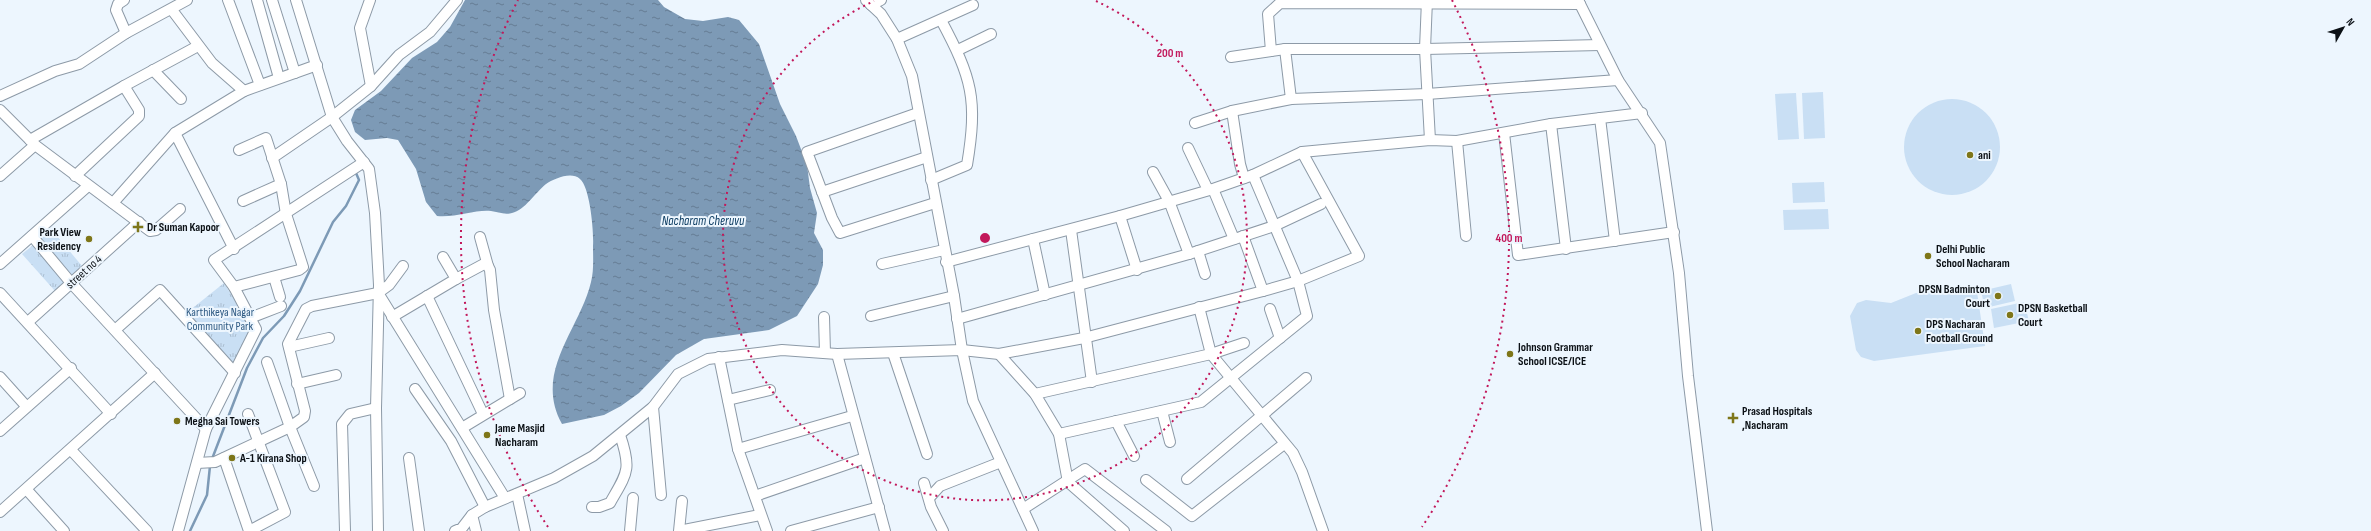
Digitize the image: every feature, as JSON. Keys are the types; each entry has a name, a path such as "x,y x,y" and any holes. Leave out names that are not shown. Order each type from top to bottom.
{"street":[{"path":"124,0 118,4 116,10 126,33"},
{"path":"0,96 55,71 79,64 126,33 172,10 187,0"},
{"path":"228,0 260,85"},
{"path":"257,0 279,78"},
{"path":"272,0 295,73"},
{"path":"296,0 332,117 347,141 369,169 376,213 378,293 376,408 378,531"},
{"path":"370,0 360,28 371,86"},
{"path":"272,158 332,117 371,86 399,55 430,32 457,0"},
{"path":"868,3 881,0"},
{"path":"1427,2 1424,49 1430,140"},
{"path":"1271,51 1268,14 1280,3 1579,2 1618,80 1642,113 1660,143 1674,232 1688,376 1707,531"},
{"path":"868,3 881,14 897,39 912,76 946,262 954,296 956,319 973,401 1033,531"},
{"path":"897,39 973,5"},
{"path":"172,10 212,63 244,91"},
{"path":"931,180 967,165 973,133 971,85 958,50 941,20"},
{"path":"958,50 991,34"},
{"path":"1231,57 1285,49 1424,49 1600,45"},
{"path":"0,176 33,143 124,86 198,46"},
{"path":"1285,49 1291,99"},
{"path":"113,202 175,132 244,91 317,65"},
{"path":"153,70 181,99"},
{"path":"1195,122 1232,111 1291,99 1426,94 1618,80"},
{"path":"75,176 140,116 139,110 124,86"},
{"path":"0,110 33,143 88,186 113,202 150,231 156,230 180,209"},
{"path":"1059,434 1201,402 1307,316 1298,281 1274,226 1249,177 1240,164 1232,111"},
{"path":"918,113 807,152 822,192 840,233 935,203"},
{"path":"946,262 1071,230 1211,189 1249,177 1302,152 1430,140 1457,141 1551,124 1642,113"},
{"path":"1600,118 1615,241"},
{"path":"1551,124 1566,249"},
{"path":"175,132 234,249"},
{"path":"1504,133 1518,255 1674,232"},
{"path":"234,287 303,268 286,214 281,184 266,138 239,150"},
{"path":"1457,141 1466,236"},
{"path":"1188,148 1238,237 1263,291"},
{"path":"455,531 462,528 472,515 485,507 572,469 620,435 653,407 678,374 708,359 782,350 837,354 962,350 999,354 1084,338 1263,291 1298,281 1359,256 1302,152"},
{"path":"822,192 927,156"},
{"path":"248,414 285,512 249,531 210,461 206,430 256,329 234,287 214,260 234,249 364,162"},
{"path":"1153,172 1204,274"},
{"path":"243,200 281,184"},
{"path":"0,264 88,186"},
{"path":"956,319 1045,296 1079,284 1137,270 1193,253 1274,226 1321,204"},
{"path":"1120,216 1137,270"},
{"name":"street no 4","path":"28,322 72,284 139,222"},
{"path":"1071,230 1079,284 1084,338 1092,382"},
{"path":"32,236 72,284 206,430"},
{"path":"480,237 488,266 510,399"},
{"path":"1033,239 1045,296"},
{"path":"882,264 944,250"},
{"path":"443,257 456,279"},
{"path":"392,317 475,268 484,264 488,266"},
{"path":"178,531 210,461 290,427 304,417 305,411 297,384 289,346 289,339 306,309 312,306 378,293 389,285 404,266"},
{"path":"250,318 280,301 274,277"},
{"path":"115,330 160,290 235,373"},
{"path":"0,293 71,368 110,414"},
{"path":"378,293 505,498"},
{"path":"426,296 483,414"},
{"path":"871,316 954,296"},
{"path":"1199,307 1211,354 1293,453 1302,472 1323,531"},
{"path":"1270,309 1280,338"},
{"path":"824,317 824,354"},
{"path":"289,346 329,338"},
{"path":"1036,394 1211,354 1244,343"},
{"path":"893,353 927,454"},
{"path":"837,354 852,416 885,531"},
{"path":"999,354 1036,394 1059,434 1068,482 1124,531"},
{"path":"719,357 738,449 760,515 767,531"},
{"path":"267,362 290,427 314,486"},
{"path":"0,431 26,406 71,368"},
{"path":"0,512 27,490 155,373"},
{"path":"297,384 336,375"},
{"path":"0,377 26,406"},
{"path":"1187,479 1306,378"},
{"path":"415,389 451,442 485,507"},
{"path":"728,400 770,390"},
{"path":"462,428 520,393"},
{"path":"653,407 661,495"},
{"path":"345,531 342,424 350,414 376,408"},
{"path":"1162,411 1170,442"},
{"path":"738,449 852,416"},
{"path":"1116,421 1134,456"},
{"path":"592,507 599,507 610,503 628,468 628,457 620,435"},
{"path":"1146,480 1192,516 1284,444"},
{"path":"71,450 147,531"},
{"path":"409,458 419,531"},
{"path":"754,496 865,458"},
{"path":"930,496 940,486 1000,462"},
{"path":"1023,509 1068,482 1086,469 1166,531"},
{"path":"924,483 930,496 931,507 943,531"},
{"path":"27,490 64,531"},
{"path":"516,494 525,531"},
{"path":"630,531 633,498"},
{"path":"682,501 679,531 760,515"},
{"path":"791,531 879,507"},
{"path":"472,515 476,531"}],"green space":[{"path":"1823,92 1825,138 1804,139 1802,93"},
{"path":"1796,93 1799,139 1778,140 1775,94"},
{"path":"1952,99 1970,103 1986,113 1996,129 2000,147 1996,165 1986,181 1970,191 1952,195 1934,191 1918,181 1908,165 1904,147 1908,129 1918,113 1934,103"},
{"path":"1824,182 1825,202 1793,203 1792,183"},
{"path":"1828,209 1829,229 1784,230 1783,210"},
{"path":"52,230 82,266 55,291 22,254"},
{"name":"Karthikeya Nagar Community Park","path":"224,283 254,329 233,368 184,315"},
{"name":"DPSN Badminton Court","path":"2011,284 2015,301 1985,308 1981,291"},
{"name":"DPS Nacharan Football Ground","path":"1976,285 1985,346 1874,361 1861,357 1856,350 1850,316 1857,303 1866,300 1891,303 1916,293"},
{"name":"DPSN Basketball Court","path":"2024,302 2029,321 1994,328 1991,309"}],"water":[{"name":"Nacharam Cheruvu","path":"465,0 658,0 664,7 685,19 703,21 728,17 739,20 759,44 780,104 796,136 807,165 810,188 817,213 814,233 823,250 823,265 818,284 797,316 769,330 704,339 676,355 639,393 621,406 604,415 562,424 554,405 553,386 556,369 562,351 585,299 593,273 592,221 589,200 580,179 567,176 553,180 546,184 526,205 509,214 479,211 451,216 437,216 426,202 416,169 398,140 387,138 365,140 355,132 351,120 355,110 381,91 412,58 437,42 450,27"}],"waterway":[{"path":"212,459 247,368 263,338 284,316 300,291 333,222 346,206 359,180 356,173"},
{"path":"190,531 207,495 210,466"}],"place":[{"name":"ani","path":"1970,155"},
{"name":"Dr Suman Kapoor","path":"138,227"},
{"name":"Park View Residency","path":"89,239"},
{"name":"Delhi Public School Nacharam","path":"1928,256"},
{"name":"DPSN Badminton Court","path":"1998,296"},
{"name":"DPSN Basketball Court","path":"2010,315"},
{"name":"DPS Nacharan Football Ground","path":"1918,331"},
{"name":"Johnson Grammar School ICSE/ICE","path":"1510,354"},
{"name":"Prasad Hospitals ,Nacharam","path":"1733,418"},
{"name":"Megha Sai Towers","path":"177,421"},
{"name":"Jame Masjid Nacharam","path":"487,435"},
{"name":"A-1 Kirana Shop","path":"232,458"}]}
